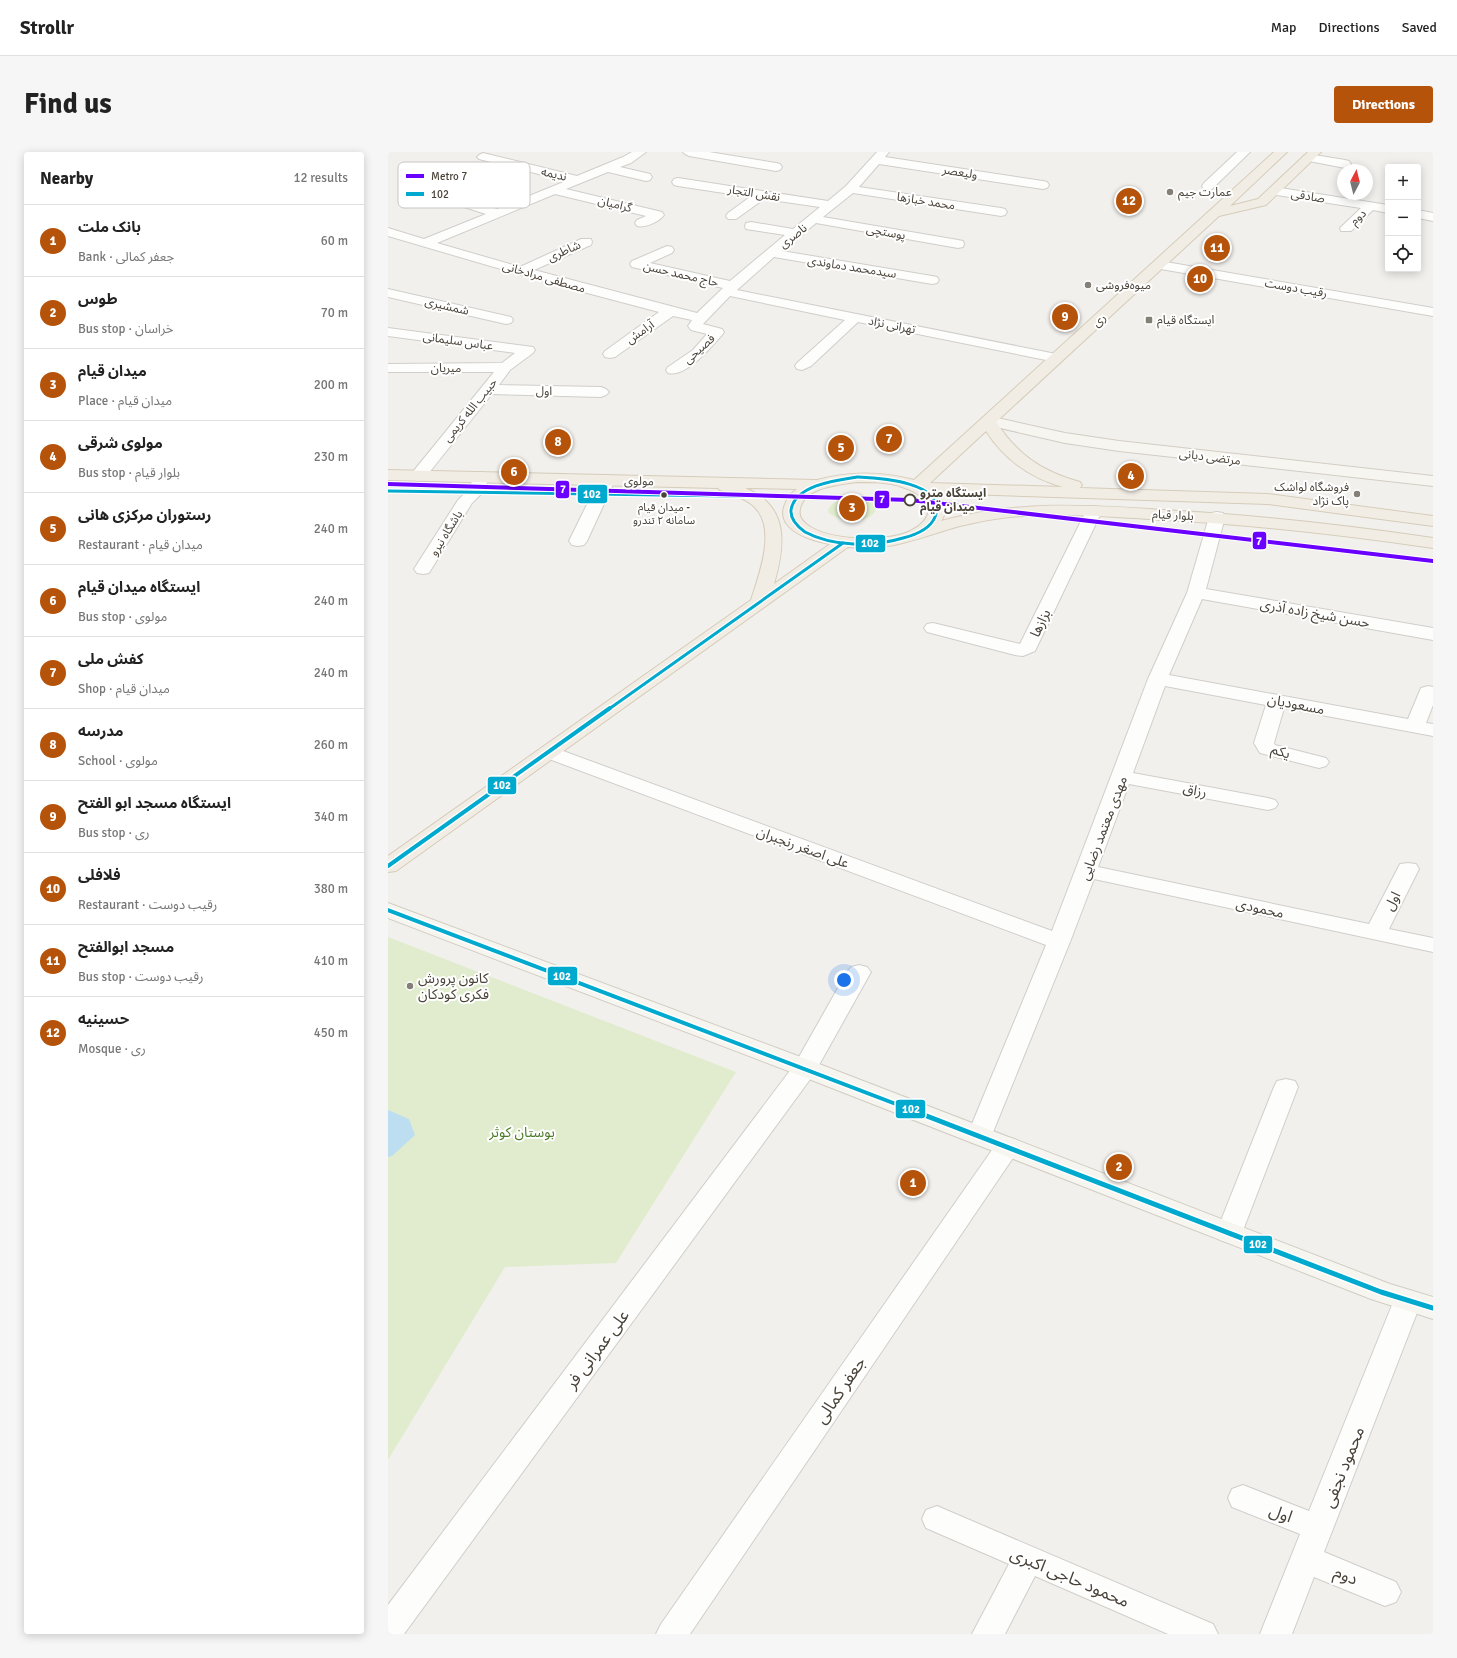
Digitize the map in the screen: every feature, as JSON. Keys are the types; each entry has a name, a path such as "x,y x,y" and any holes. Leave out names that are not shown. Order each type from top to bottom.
{"main road":[{"name":"ری","path":"916,487 1056,358 1160,265 1281,152"},
{"path":"1214,213 1262,202 1311,155"},
{"path":"988,421 1005,446 1028,467 1062,482 1100,492"},
{"name":"مرتضی دیانی","path":"988,421 1065,438 1119,446 1433,481"},
{"name":"مولوی","path":"388,475 817,485"},
{"path":"817,485 836,480 864,478 898,481 916,487 930,495 937,505 937,516 929,526 915,535"},
{"path":"715,482 737,490 759,502 768,512 773,524 774,537 771,564 759,602"},
{"name":"بلوار قیام","path":"817,485 797,497 791,506 791,516 796,525 808,533 823,539 842,543 868,544 893,541 952,522 1022,511 1094,511 1217,517 1433,543"},
{"name":"بلوار قیام","path":"916,487 1100,492 1268,499 1433,521"},
{"path":"1094,511 1088,505 1086,500 1090,495 1100,492"},
{"path":"388,866 842,543"},
{"path":"388,910 1008,1146 1229,1234 1381,1292 1421,1304"}],"street":[{"path":"530,199 627,160 640,152"},
{"path":"689,152 776,167"},
{"path":"1208,186 1244,152"},
{"path":"1311,155 1345,164"},
{"path":"605,156 627,160"},
{"name":"ولیعصر","path":"880,156 1043,185"},
{"name":"ناصری","path":"700,318 771,253 850,189 880,156"},
{"name":"ندیمه","path":"483,157 504,162"},
{"name":"ندیمه","path":"530,168 578,180"},
{"path":"607,168 646,177"},
{"path":"1032,194 1053,177"},
{"name":"نقش التجار","path":"678,182 830,205"},
{"name":"محمد خبازها","path":"850,189 1002,212"},
{"name":"گرامیان","path":"554,190 658,215 641,223"},
{"name":"صادقی","path":"1274,191 1385,209"},
{"path":"732,216 762,194"},
{"name":"دوم","path":"1346,228 1370,206"},
{"path":"481,208 497,213"},
{"path":"425,243 509,208"},
{"path":"528,208 536,210"},
{"path":"1421,215 1433,217"},
{"name":"پوستچی","path":"814,219 958,244"},
{"path":"751,226 796,233"},
{"name":"مصطفی مرادخانی","path":"388,232 521,271 700,318"},
{"name":"شاطری","path":"521,271 586,242"},
{"name":"حاج محمد حسن","path":"667,250 637,264 731,289"},
{"name":"سیدمحمد دماوندی","path":"771,253 932,280"},
{"name":"رقیب دوست","path":"1160,265 1433,312"},
{"name":"تهرانی نژاد","path":"731,289 856,318 1056,358"},
{"name":"شمشیری","path":"388,293 506,320"},
{"name":"آرامش","path":"610,354 670,311"},
{"name":"فصیحی","path":"674,370 698,353 717,332 696,327 695,326 700,318"},
{"path":"802,366 856,318"},
{"path":"388,345 394,333"},
{"name":"عباس سلیمانی","path":"394,333 528,350"},
{"name":"حبیب الله کریمی","path":"418,476 504,368 528,350"},
{"name":"میریان","path":"388,368 504,368"},
{"name":"اول","path":"487,389 600,392"},
{"name":"باشگاه نیرو","path":"423,569 466,500 474,493 482,477"},
{"path":"578,541 607,480"},
{"name":"بزازها","path":"933,628 1015,650 1023,650 1028,648 1094,511"},
{"name":"مهدی معتمد رضایی","path":"980,1136 1059,942 1158,679 1196,593 1217,517"},
{"name":"حسن شیخ زاده آذری","path":"1196,593 1433,634"},
{"name":"مسعودیان","path":"1158,679 1424,728"},
{"path":"1424,728 1428,692"},
{"name":"یکم","path":"1277,700 1264,743 1266,750 1320,762"},
{"name":"علی اصغر رنجبران","path":"548,752 1059,942"},
{"name":"رزاق","path":"1122,777 1268,804"},
{"name":"اول","path":"1376,933 1408,869"},
{"name":"محمودی","path":"1086,871 1433,945"},
{"name":"علی عمرانی فر","path":"388,1630 805,1068 859,972"},
{"path":"1229,1234 1286,1087"},
{"name":"جعفر کمالی","path":"672,1634 1008,1146"},
{"name":"محمود نجفی","path":"1276,1634 1319,1528 1421,1304"},
{"name":"اول","path":"1243,1498 1319,1528"},
{"name":"محمود حاجی اکبری","path":"937,1519 1202,1634"},
{"path":"988,1634 1028,1558"},
{"name":"دوم","path":"1306,1559 1386,1592"}],"green space":[{"path":"853,498 873,503 876,510 867,518 854,521 840,519 829,513 828,510 835,502"},
{"name":"بوستان کوثر","path":"388,937 736,1072 616,1263 505,1267 388,1460"}],"water":[{"path":"388,1110 409,1119 415,1135 392,1156 388,1157"}],"metro line":[{"name":"7","path":"388,484 910,500 1433,561"}],"transit line":[{"name":"102","path":"857,477 896,480 908,483 921,489 931,496 935,504 936,512 933,519 927,527 904,538 893,541 868,543 841,542 817,537 798,527 794,522 791,513 792,504 798,496 816,486 857,477"},
{"name":"102","path":"388,491 797,497"},
{"name":"102","path":"388,866 843,543"},
{"name":"102","path":"388,910 805,1068 1381,1292 1433,1308"}],"place":[{"name":"عمارت جیم","path":"1170,192"},
{"name":"حسینیه","path":"1129,201"},
{"name":"مسجد ابوالفتح","path":"1217,248"},
{"name":"فلافلی","path":"1200,279"},
{"name":"میوه‌فروشی","path":"1088,285"},
{"name":"ایستگاه مسجد ابو الفتح","path":"1065,317"},
{"name":"ایستگاه قیام","path":"1149,320"},
{"name":"کفش ملی","path":"889,439"},
{"name":"مدرسه","path":"558,442"},
{"name":"رستوران مرکزی هانی","path":"841,448"},
{"name":"ایستگاه میدان قیام","path":"514,472"},
{"name":"مولوی شرقی","path":"1131,476"},
{"name":"فروشگاه لواشک پاک نژاد","path":"1357,494"},
{"name":"میدان قیام - سامانه ۲ تندرو","path":"664,495"},
{"name":"ایستگاه مترو میدان قیام","path":"910,500"},
{"name":"میدان قیام","path":"852,508"},
{"name":"کانون پرورش فکری کودکان","path":"410,986"},
{"name":"طوس","path":"1119,1167"},
{"name":"بانک ملت","path":"913,1183"}]}
